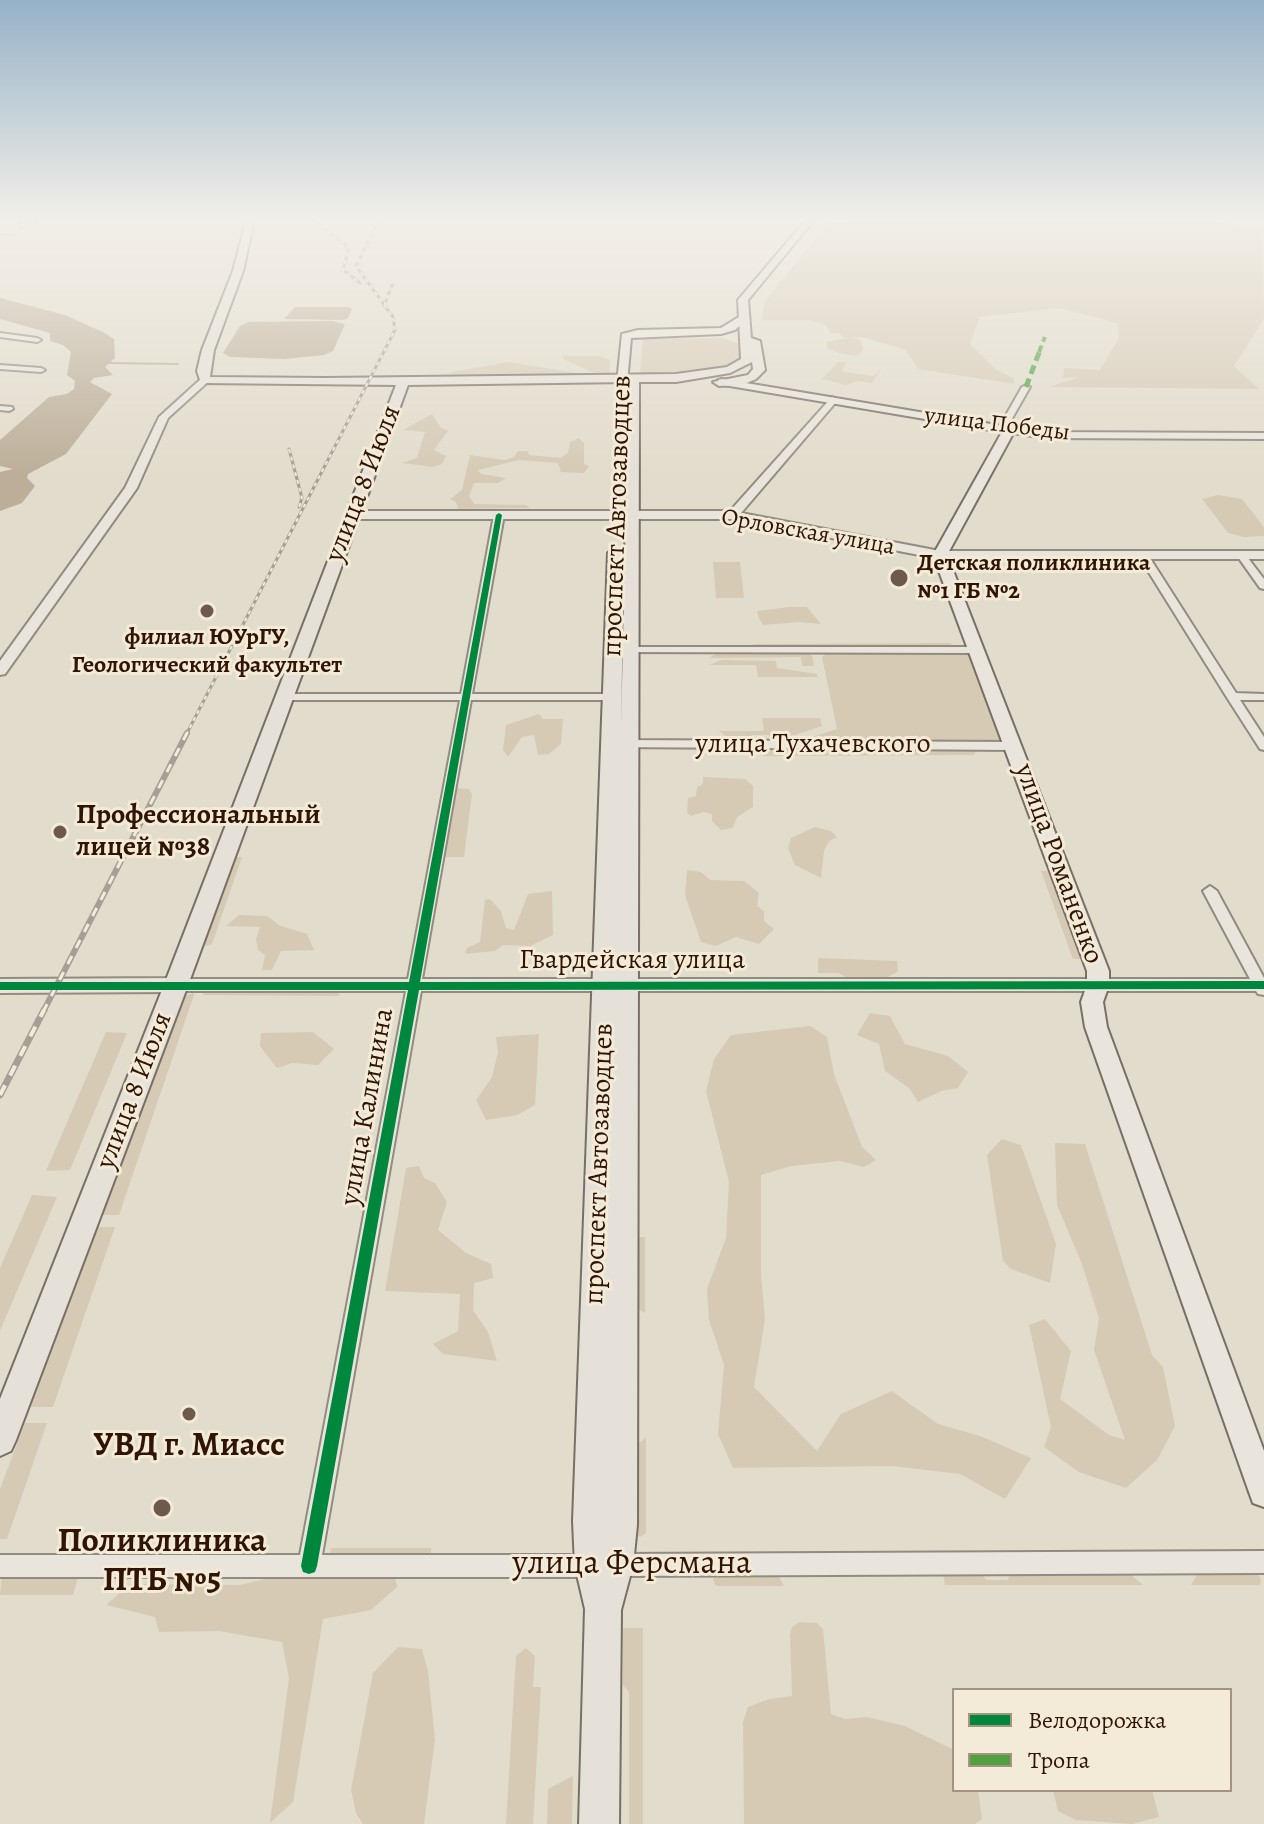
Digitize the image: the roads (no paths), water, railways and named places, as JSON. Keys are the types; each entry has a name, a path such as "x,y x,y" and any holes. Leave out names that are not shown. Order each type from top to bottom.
{"main road":[{"path":"225,306 208,350 200,384 628,381 694,377 730,370 747,361 749,335"},
{"path":"744,306 743,313 759,370 766,382 779,392"},
{"path":"700,333 732,328 743,313"},
{"path":"633,336 700,333 749,335"},
{"path":"633,336 749,335"},
{"name":"проспект Автозаводцев","path":"599,1824 604,1565 620,1510 616,985 622,510 628,381 624,338 633,336"},
{"path":"403,381 722,382 742,381 759,370"},
{"name":"улица 8 Июля","path":"0,1440 176,985 403,381"},
{"name":"проспект Автозаводцев","path":"618,485 628,381"},
{"name":"улица Победы","path":"722,382 1006,430"},
{"path":"395,402 419,388 458,383"},
{"path":"940,555 1006,430"},
{"name":"улица Романенко","path":"940,555 1098,971 1098,985 1092,1002 1096,1027 1264,1492"},
{"name":"проспект Автозаводцев","path":"621,744 613,697 622,650"}],"street":[{"path":"0,335 37,340"},
{"path":"0,367 41,370"},
{"path":"0,671 131,488 164,417 200,384"},
{"path":"1006,430 1026,387"},
{"path":"733,515 832,400"},
{"name":"улица Победы","path":"1006,430 1045,435 1264,436"},
{"name":"Орловская улица","path":"352,515 499,515 622,510 733,515 940,555 1264,555"},
{"name":"улица Калинина","path":"309,1566 499,515"},
{"path":"1143,555 1264,746"},
{"path":"1241,555 1264,586"},
{"path":"622,650 977,650"},
{"path":"1232,696 1264,697"},
{"path":"282,697 613,697"},
{"name":"улица Тухачевского","path":"621,744 1014,746"},
{"path":"1210,891 1263,988"},
{"name":"Гвардейская улица","path":"0,986 1098,985 1263,988"},
{"name":"улица Ферсмана","path":"0,1566 1264,1562"}],"waterway":[{"path":"108,363 178,364"}],"railway":[{"path":"186,735 395,330 393,317 385,306"},
{"path":"289,449 302,498 299,507"},
{"path":"43,1012 187,733"},
{"path":"0,1095 44,1010"}],"place":[{"name":"Детская поликлиника №1 ГБ №2","path":"899,578"},
{"name":"филиал ЮУрГУ, Геологический факультет","path":"207,611"},
{"name":"Профессиональный лицей №38","path":"60,832"},
{"name":"УВД г. Миасс","path":"189,1414"},
{"name":"Поликлиника ПТБ №5","path":"162,1508"}]}
